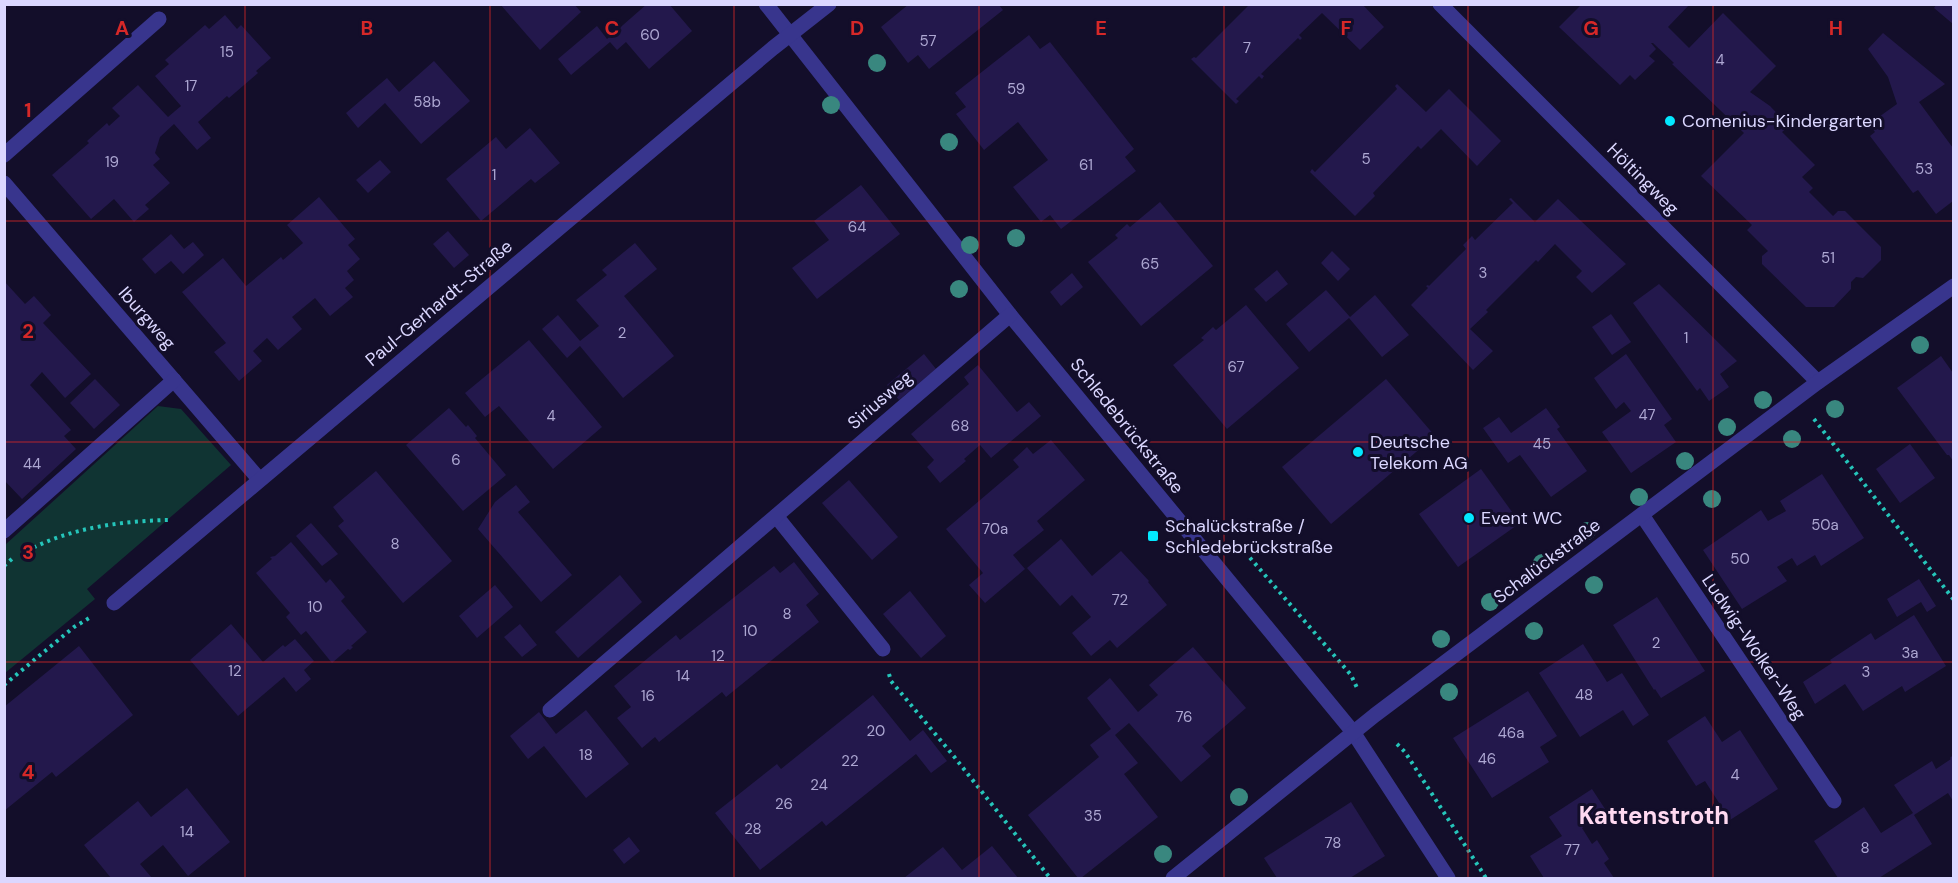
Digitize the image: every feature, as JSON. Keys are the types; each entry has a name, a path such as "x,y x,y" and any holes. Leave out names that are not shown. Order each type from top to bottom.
{"street":[{"name":"Schledebrückstraße","path":"766,4 1010,315 1353,732 1448,879"},
{"name":"Paul-Gerhardt-Straße","path":"114,603 191,536 829,4"},
{"name":"Höltingweg","path":"1440,4 1818,382"},
{"path":"4,155 159,19"},
{"name":"Iburgweg","path":"4,183 260,479"},
{"name":"Schalückstraße","path":"1173,879 1353,732 1818,382 1953,286"},
{"name":"Siriusweg","path":"550,710 1010,315"},
{"path":"4,531 174,380"},
{"name":"Ludwig-Wolker-Weg","path":"1642,515 1834,801"},
{"path":"776,516 883,648"}],"path":[{"path":"1798,398 1953,600"},
{"path":"4,566 9,560 45,541 137,521 178,520 191,536"},
{"path":"4,685 74,627 114,603"},
{"path":"883,648 891,681 952,754 1050,879"},
{"path":"1351,675 1356,687"},
{"path":"1405,752 1486,879"}],"green space":[{"path":"158,406 181,409 231,465 87,589 95,599 5,673 5,545"}],"building":[{"path":"500,4 574,4 581,12 540,50"},
{"path":"647,4 669,4 692,31 649,69 626,42 617,50 610,42 571,75 558,59 597,26 607,39"},
{"path":"909,4 998,4 1003,10 929,69 918,55 908,63 881,27"},
{"path":"1250,4 1362,4 1384,27 1360,50 1322,13 1299,35 1302,38 1300,40 1298,38 1261,74 1264,76 1262,79 1259,76 1236,99 1239,101 1236,104 1191,59 1196,58"},
{"path":"1582,4 1690,4 1668,27 1689,48 1723,13 1776,66 1750,92 1770,106 1789,126 1782,132 1815,165 1802,177 1813,188 1809,192 1833,216 1838,211 1845,211 1881,247 1881,260 1863,278 1856,277 1851,282 1851,289 1834,307 1806,307 1762,264 1762,256 1768,251 1747,230 1752,225 1701,176 1744,133 1653,43 1651,43 1656,49 1649,56 1655,61 1635,80 1630,75 1620,85 1559,27"},
{"path":"1937,4 1953,4 1953,24 1934,8"},
{"path":"225,15 237,29 241,25 271,58 256,71 258,73 198,122 211,138 197,150 174,124 160,137 155,153 160,159 153,165 170,183 145,205 149,209 134,222 114,199 91,219 52,175 89,143 87,141 107,123 109,126 120,116 112,108 138,85 168,117 181,106 155,76 169,64 165,60 205,25 209,29"},
{"path":"1883,33 1945,84 1919,102 1953,148 1953,201 1936,214 1918,190 1913,193 1870,136 1875,132 1869,124 1897,104 1888,77 1868,49"},
{"path":"1029,35 1040,49 1050,42 1134,149 1125,157 1136,171 1061,229 1050,215 1041,222 1013,187 1048,160 1018,122 984,150 956,114 966,107 955,93"},
{"path":"434,61 470,101 421,144 385,103 358,128 346,113 387,78 399,92"},
{"path":"1397,84 1426,112 1449,89 1501,141 1477,166 1441,129 1421,149 1418,146 1373,193 1375,196 1355,216 1310,172 1312,169 1315,172 1397,89 1395,86"},
{"path":"530,128 560,163 535,183 531,179 481,221 446,179 496,137 506,149"},
{"path":"380,160 391,172 368,193 356,180"},
{"path":"861,185 900,234 817,299 792,268 829,240 814,221"},
{"path":"319,197 355,239 348,245 360,259 347,271 354,280 345,288 353,297 330,316 315,298 292,317 302,329 278,350 267,338 253,351 262,361 239,381 214,352 226,343 182,292 223,258 246,286 281,257 283,260 303,243 287,225"},
{"path":"1511,198 1535,222 1558,199 1626,264 1592,293 1576,277 1582,271 1555,244 1486,310 1488,312 1470,329 1493,351 1473,370 1411,305 1428,288 1426,286 1429,286 1466,249 1463,245 1472,236 1475,240 1513,203 1509,199"},
{"path":"1160,202 1213,266 1141,326 1088,262 1118,238 1115,235 1127,224 1130,227"},
{"path":"448,231 469,255 454,268 433,244"},
{"path":"171,234 184,249 193,242 204,255 183,274 171,261 155,274 142,259"},
{"path":"635,243 657,269 624,296 674,356 623,398 580,346 567,358 542,329 558,315 580,341 599,326 576,300 607,275 602,270"},
{"path":"1332,251 1350,269 1338,281 1321,263"},
{"path":"1277,270 1288,284 1266,302 1254,289"},
{"path":"1072,273 1083,287 1061,306 1050,292"},
{"path":"4,281 25,304 34,296 51,315 43,323 91,374 65,398 42,372 30,385 71,430 64,436 76,449 22,499 4,480"},
{"path":"1659,284 1737,361 1720,374 1729,387 1709,401 1700,388 1697,391 1633,303"},
{"path":"1326,290 1350,317 1375,295 1409,335 1382,357 1349,318 1309,352 1286,324"},
{"path":"1246,305 1299,368 1227,429 1173,365 1204,340 1201,338 1213,327 1216,330"},
{"path":"1611,314 1631,342 1612,355 1592,327"},
{"path":"529,340 602,427 553,469 499,406 485,417 465,393"},
{"path":"924,354 936,369 899,400 887,385"},
{"path":"1626,354 1672,419 1664,425 1676,442 1631,473 1602,432 1631,411 1624,402 1616,409 1594,378"},
{"path":"1941,356 1953,373 1953,461 1897,388"},
{"path":"978,365 1017,412 1029,402 1041,416 991,458 980,445 964,459 966,461 940,483 927,467 934,460 911,434 969,384 964,377"},
{"path":"95,379 120,405 94,429 70,403"},
{"name":"Deutsche Telekom AG","path":"1386,379 1435,436 1331,524 1282,467"},
{"path":"449,408 466,427 468,425 477,436 475,438 506,475 463,511 406,445"},
{"path":"1546,408 1560,427 1557,429 1587,471 1551,497 1520,455 1508,463 1483,428 1499,417 1511,433"},
{"path":"1051,440 1085,480 1037,521 1044,530 1013,555 1025,569 985,603 969,585 983,573 946,529 1019,467 1013,460 1027,447 1033,454"},
{"path":"1910,444 1935,478 1900,503 1876,469"},
{"name":"Event WC","path":"1481,469 1520,523 1458,567 1419,514"},
{"path":"376,471 452,561 403,603 338,526 344,521 333,507"},
{"path":"1822,474 1864,538 1821,566 1815,555 1797,566 1792,558 1777,567 1787,581 1742,609 1703,550 1761,510 1768,521 1786,511 1780,501"},
{"path":"849,480 898,537 872,560 822,503"},
{"path":"516,485 530,502 518,512 572,575 541,602 478,529 495,502"},
{"path":"311,523 338,554 322,566 296,536"},
{"path":"1061,539 1092,576 1121,551 1149,581 1167,605 1117,648 1110,640 1091,656 1072,633 1091,617 1072,595 1060,606 1027,568"},
{"path":"291,542 326,583 330,579 345,597 341,601 367,632 351,646 353,647 350,650 348,649 332,663 306,631 301,635 286,617 290,613 256,573 272,559 270,557 275,556"},
{"path":"794,562 819,594 806,605 819,622 726,697 722,692 659,742 655,737 642,748 617,718 631,707 614,686 676,635 680,640 774,566 780,573"},
{"path":"620,575 642,602 578,658 555,632"},
{"path":"1919,579 1936,606 1927,612 1921,602 1897,617 1887,599"},
{"path":"495,585 513,607 477,638 459,616"},
{"path":"910,591 946,636 921,658 883,614"},
{"path":"1657,597 1705,671 1661,698 1613,625"},
{"path":"1914,615 1946,666 1905,692 1902,686 1863,711 1845,684 1815,704 1803,682 1832,663 1830,660 1871,633 1875,640"},
{"path":"231,624 263,662 283,645 285,647 295,639 314,661 304,670 311,679 296,692 284,677 238,716 190,660"},
{"path":"520,624 537,645 522,657 504,637"},
{"path":"1583,644 1607,682 1622,673 1649,715 1633,726 1623,710 1580,737 1539,673"},
{"path":"79,646 133,715 56,777 52,772 4,811 4,707"},
{"path":"1193,647 1246,708 1202,746 1211,756 1181,782 1129,723 1115,735 1138,763 1124,774 1158,817 1081,878 1078,878 1028,815 1099,757 1090,745 1111,729 1087,698 1110,678 1138,712 1158,695 1149,685"},
{"path":"1528,691 1557,736 1540,747 1549,762 1492,798 1453,738"},
{"path":"873,695 910,741 923,730 947,761 931,773 916,754 826,826 822,821 760,870 715,813 777,764 781,769"},
{"path":"586,710 629,764 586,798 544,746 528,759 510,736 539,712 556,734"},
{"path":"1705,716 1722,742 1740,730 1778,789 1730,820 1705,781 1696,786 1667,741"},
{"path":"1953,755 1953,801 1948,793 1914,815 1932,844 1879,878 1838,878 1814,841 1864,807 1881,833 1913,813 1894,785 1932,761 1936,769 1951,759"},
{"path":"187,788 230,842 188,876 163,845 140,864 152,878 111,878 84,845 138,801 151,817"},
{"path":"1592,789 1607,812 1582,828 1592,844 1597,840 1609,859 1604,863 1614,878 1544,878 1530,856 1562,836 1549,817"},
{"path":"1351,802 1385,856 1350,878 1277,878 1264,858"},
{"path":"629,837 640,851 624,864 613,850"},
{"path":"992,846 1018,878 904,878 943,847 962,870"}],"place":[{"name":"Comenius-Kindergarten","path":"1670,121"},
{"name":"Deutsche Telekom AG","path":"1358,452"},
{"name":"Event WC","path":"1469,518"},
{"name":"Schalückstraße / Schledebrückstraße","path":"1153,536"}],"district":[{"name":"Kattenstroth","path":"1654,816"}]}
